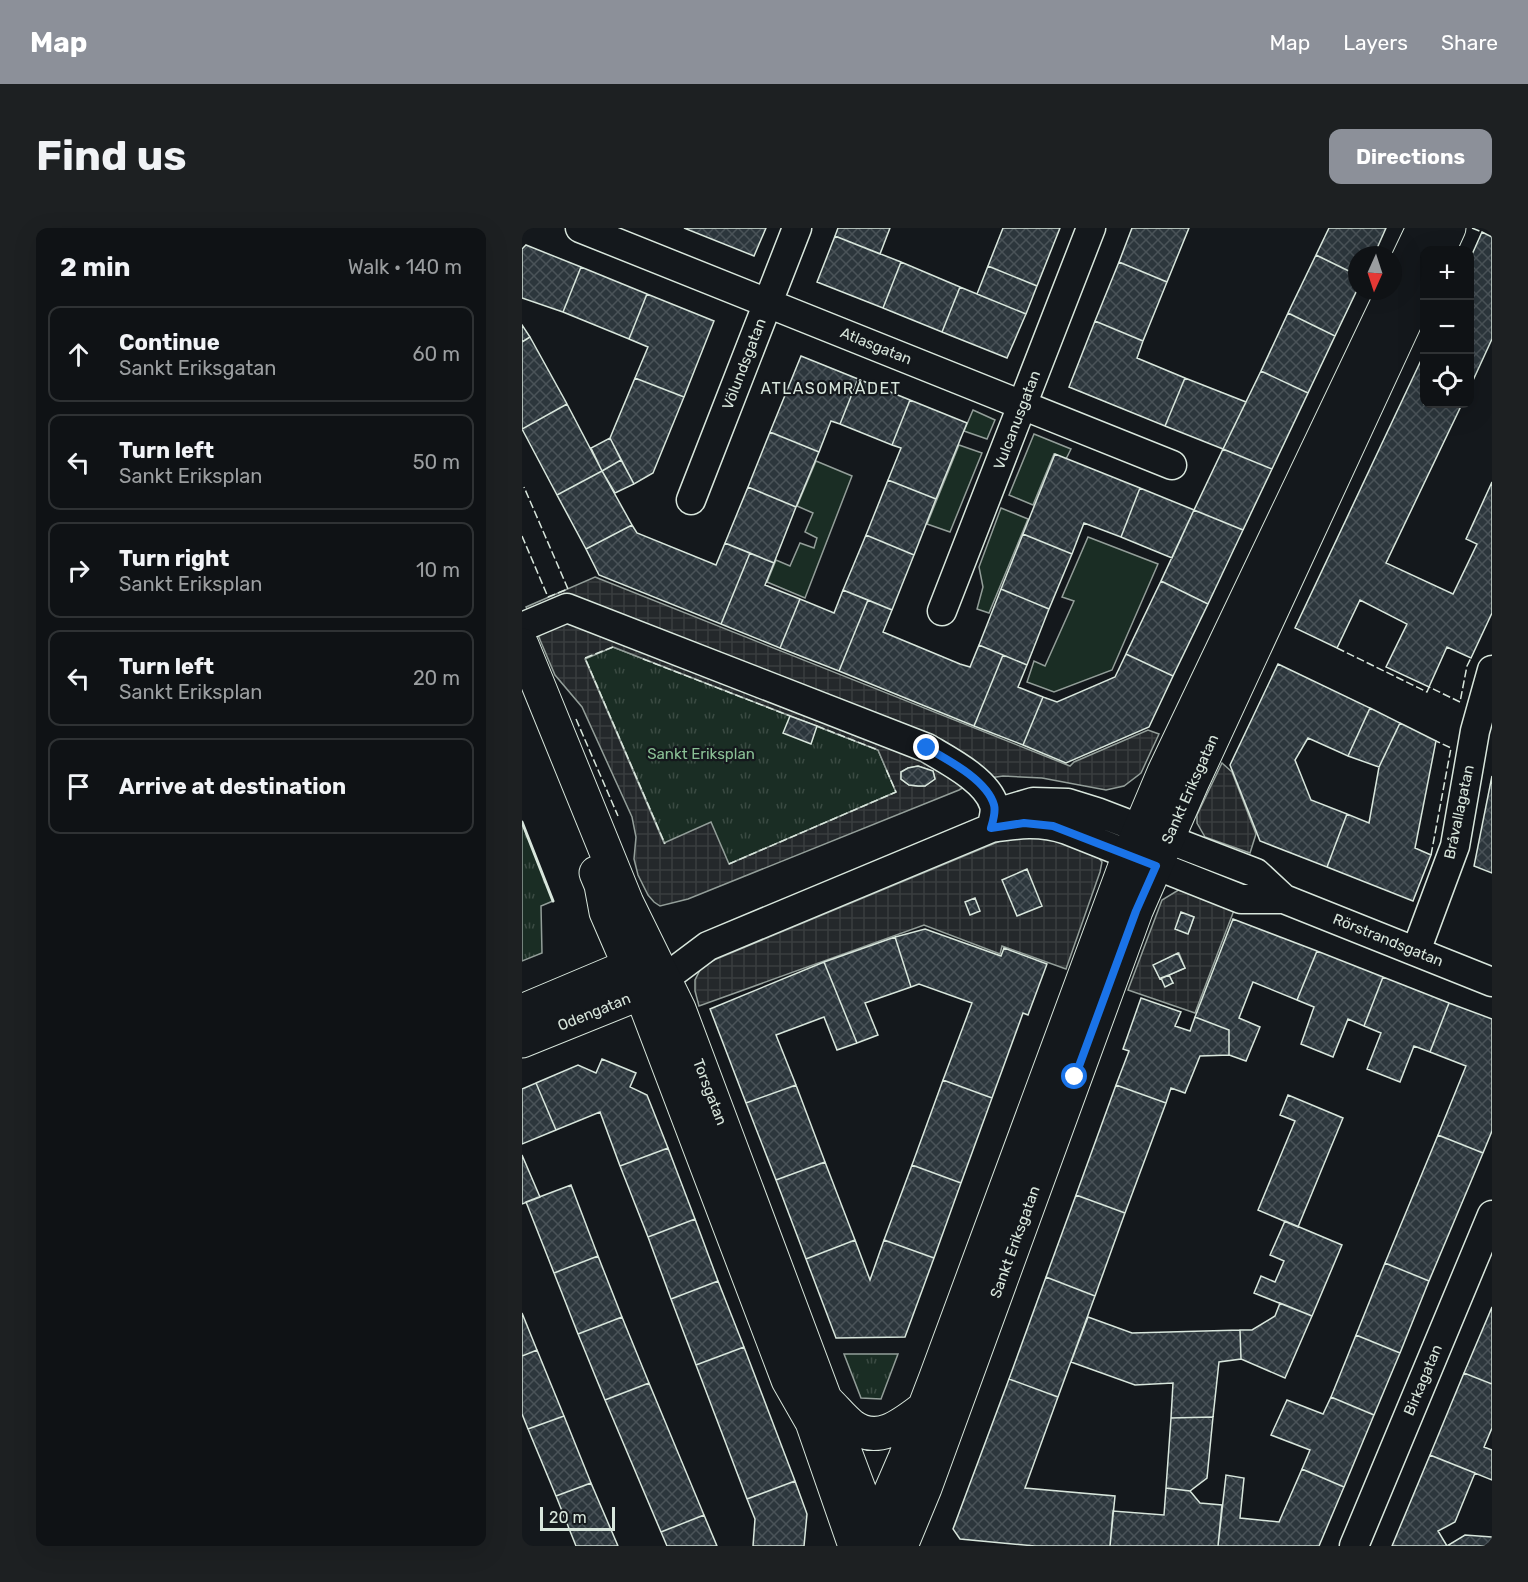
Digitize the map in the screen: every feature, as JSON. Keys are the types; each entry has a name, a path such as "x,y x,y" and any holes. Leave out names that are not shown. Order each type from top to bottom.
{"main road":[{"name":"Sankt Eriksgatan","path":"884,1542 925,1488 1134,918 1164,772 1423,228"},
{"path":"1441,246 1449,228"},
{"name":"Sankt Eriksgatan","path":"884,1542 924,1408 1148,847 1420,291"},
{"name":"Torsgatan","path":"522,645 627,903 647,973 788,1380 884,1542"},
{"name":"Torsgatan","path":"522,684 601,885 606,912 647,973 679,1010 826,1401 884,1542"},
{"name":"Odengatan","path":"522,1011 647,973"},
{"name":"Odengatan","path":"522,1041 647,973"},
{"path":"788,1380 796,1423 839,1546"},
{"path":"826,1401 853,1426 876,1434 901,1427 924,1408"}],"street":[{"name":"Atlasgatan","path":"580,228 1172,465"},
{"name":"Völundsgatan","path":"691,500 797,228"},
{"name":"Vulcanusgatan","path":"942,611 1091,228"},
{"path":"522,627 567,608 927,748 957,765 985,790 994,805 991,828"},
{"name":"Bråvallagatan","path":"1416,951 1455,846 1475,731 1492,670"},
{"path":"647,973 991,828 1006,810 1033,802 1068,804 1097,812 1148,847"},
{"name":"Rörstrandsgatan","path":"1148,847 1256,873 1284,898 1492,982"},
{"name":"Birkagatan","path":"1353,1546 1492,1215"}],"green space":[{"path":"973,410 995,420 987,439 964,431"},
{"path":"1034,434 1071,449 1066,459 1054,454 1033,505 1009,495"},
{"path":"959,445 982,453 950,532 927,524"},
{"path":"816,461 852,476 805,598 767,582 776,560 790,566 800,543 814,548 817,538 805,532 813,513 797,506"},
{"path":"1001,508 1028,519 989,613 977,609 983,587 979,567"},
{"path":"1088,537 1158,564 1112,670 1054,692 1027,682 1034,661 1045,666 1074,601 1062,597"},
{"name":"Sankt Eriksplan","path":"613,647 878,750 896,792 729,864 665,844 585,658"},
{"path":"522,822 553,901 541,906 542,953 522,961"},
{"path":"844,1354 898,1354 881,1399 861,1398"}],"shaded area":[{"name":"Sankt Eriksplan","path":"595,577 1070,766 1074,762 1148,730 1159,734 1141,773 1124,786 1106,790 1042,778 1003,776 976,780 959,790 688,899 660,906 648,895 638,875 634,859 636,837 632,817 582,707 555,675 526,607","holes":["613,647 878,750 896,792 729,864 711,822 664,843 585,659","918,766 933,771 935,779 925,786 909,785 901,779 901,772"]},
{"path":"1222,763 1232,772 1256,834 1250,853 1205,837 1197,823 1197,815"},
{"path":"1042,834 1096,854 1102,862 1066,969 1002,946 1000,954 924,925 699,1006 695,980 702,966 1000,841 1017,836"},
{"path":"1180,889 1236,905 1195,1013 1128,990 1162,900","holes":["1181,913 1194,917 1188,933 1176,929","1179,953 1185,968 1169,975 1173,983 1160,979 1154,965"]}],"building":[{"path":"684,228 766,228 754,256"},
{"path":"838,228 890,228 880,254 835,236"},
{"path":"1003,228 1060,228 1037,286 988,266"},
{"path":"1132,228 1189,228 1167,282 1119,262"},
{"path":"1329,228 1386,228 1378,246 1348,246 1348,271 1316,255"},
{"path":"1482,232 1492,237 1492,339 1474,378 1474,300 1474,250"},
{"path":"835,236 901,262 883,308 817,282"},
{"path":"526,245 581,267 563,312 522,298 522,249"},
{"path":"1316,255 1348,271 1348,300 1352,300 1335,336 1288,313"},
{"path":"901,262 960,287 942,332 883,308"},
{"path":"1119,262 1167,282 1143,341 1095,321"},
{"path":"988,266 1037,286 1026,314 977,294"},
{"path":"581,267 647,294 629,339 563,312"},
{"path":"960,287 1026,314 1007,358 942,332"},
{"path":"647,294 714,321 684,397 635,378 648,347 629,339"},
{"path":"1288,313 1335,336 1308,393 1261,371"},
{"path":"1095,321 1143,341 1137,358 1185,378 1165,426 1069,387"},
{"path":"522,325 530,337 522,342"},
{"path":"530,337 567,404 522,429 522,342"},
{"path":"801,356 858,379 840,424 831,421 819,452 770,432"},
{"path":"1420,362 1420,408 1460,408 1386,563 1453,594 1477,544 1466,539 1492,482 1492,613 1471,658 1447,647 1429,687 1386,667 1407,624 1360,600 1337,648 1295,628"},
{"path":"1261,371 1308,393 1272,469 1223,449"},
{"path":"635,378 684,397 653,473 634,484 610,438"},
{"path":"1185,378 1246,402 1223,449 1165,426"},
{"path":"858,379 910,400 892,445 840,424"},
{"path":"910,400 967,423 936,499 888,480 901,448 892,445"},
{"path":"567,404 602,471 557,495 522,429"},
{"path":"770,432 819,452 796,507 748,487"},
{"path":"610,438 621,460 602,471 591,448"},
{"path":"1223,449 1272,469 1243,530 1194,510"},
{"path":"1055,454 1140,488 1121,537 1084,523 1072,554 1023,534"},
{"path":"621,460 634,484 615,493 602,471"},
{"path":"602,471 632,525 586,549 557,495"},
{"path":"888,480 936,499 914,555 866,535"},
{"path":"748,487 796,507 774,563 725,543"},
{"path":"1140,488 1194,510 1172,558 1121,537"},
{"path":"1194,510 1243,530 1208,604 1161,581"},
{"path":"632,525 637,533 716,565 725,543 750,553 721,624 599,575 586,549"},
{"path":"1023,534 1072,554 1049,609 1001,589"},
{"path":"866,535 914,555 892,610 843,590"},
{"path":"750,553 774,563 765,585 800,599 780,648 721,624"},
{"path":"1161,581 1208,604 1173,676 1126,654"},
{"path":"1001,589 1049,609 1027,665 979,645"},
{"path":"843,590 868,600 839,671 780,648 800,599 834,613"},
{"path":"868,600 892,610 883,632 960,664 970,667 979,645 1003,655 974,726 839,671"},
{"path":"1126,654 1173,676 1149,727 1066,763 1023,745 1043,697 1057,702 1115,677"},
{"path":"1003,655 1027,665 1018,687 1043,697 1023,745 974,726"},
{"path":"1278,664 1370,708 1348,756 1308,738 1295,760 1311,800 1347,814 1327,867 1260,841 1230,765"},
{"path":"1370,708 1400,723 1379,767 1348,756"},
{"path":"790,716 817,726 811,744 783,733"},
{"path":"1400,723 1436,741 1415,848 1431,855 1413,901 1327,867 1347,814 1369,823 1379,767"},
{"path":"918,766 933,771 935,779 925,786 918,786 909,785 901,779 901,772"},
{"path":"1492,776 1492,873 1474,866"},
{"path":"1027,869 1042,906 1017,916 1002,880"},
{"path":"975,898 980,911 970,915 965,902"},
{"path":"1181,912 1194,917 1188,934 1175,929"},
{"path":"1233,919 1317,951 1297,1000 1253,982 1239,1018 1260,1027 1246,1061 1229,1055 1229,1030 1195,1017"},
{"path":"925,929 1001,956 1004,948 1047,964 1028,1015 1023,1013 992,1098 943,1080 972,1003 919,984 911,987 895,937"},
{"path":"895,937 911,987 865,1003 878,1035 857,1043 824,962"},
{"path":"1317,951 1383,977 1364,1026 1348,1019 1333,1057 1301,1044 1314,1007 1297,1000"},
{"path":"1178,953 1185,968 1160,979 1153,965"},
{"path":"824,962 857,1043 837,1050 824,1017 776,1035 796,1085 746,1103 710,1009"},
{"path":"1169,975 1173,983 1165,987 1161,978"},
{"path":"1383,977 1449,1003 1430,1052 1414,1046 1400,1082 1367,1069 1381,1033 1364,1026"},
{"path":"1141,998 1181,1012 1175,1026 1190,1031 1195,1017 1229,1030 1229,1055 1200,1056 1185,1093 1171,1088 1166,1103 1116,1085 1129,1051 1123,1049"},
{"path":"1449,1003 1492,1019 1492,1131 1483,1153 1438,1135 1466,1066 1430,1052"},
{"path":"602,1059 636,1073 630,1087 647,1095 668,1148 620,1166 600,1112 556,1130 536,1083 578,1065 596,1073"},
{"path":"943,1080 992,1098 961,1183 912,1165"},
{"path":"536,1083 556,1130 522,1144 522,1089"},
{"path":"796,1085 825,1162 776,1180 746,1103"},
{"path":"1116,1085 1166,1103 1125,1213 1076,1195"},
{"path":"1288,1095 1343,1118 1298,1227 1258,1210 1295,1121 1280,1115"},
{"path":"1438,1135 1483,1153 1429,1281 1385,1263"},
{"path":"668,1148 695,1219 648,1237 620,1166"},
{"path":"522,1155 540,1197 522,1204"},
{"path":"825,1162 855,1240 806,1259 776,1180"},
{"path":"912,1165 961,1183 934,1258 884,1240"},
{"path":"571,1185 598,1256 554,1273 526,1202"},
{"path":"1076,1195 1125,1213 1095,1296 1046,1277"},
{"path":"695,1219 718,1281 671,1299 648,1237"},
{"path":"1285,1221 1342,1245 1312,1316 1254,1293 1261,1276 1275,1282 1284,1261 1270,1255"},
{"path":"855,1240 870,1280 884,1240 934,1258 905,1337 836,1338 806,1259"},
{"path":"598,1256 622,1317 578,1334 554,1273"},
{"path":"1385,1263 1429,1281 1400,1353 1356,1335"},
{"path":"1046,1277 1095,1296 1058,1397 1009,1379"},
{"path":"718,1281 744,1347 696,1365 671,1299"},
{"path":"1280,1303 1312,1316 1285,1378 1241,1359 1240,1330 1252,1330 1275,1316"},
{"path":"1492,1307 1492,1384 1464,1373"},
{"path":"522,1313 537,1350 522,1356"},
{"path":"622,1317 649,1383 605,1400 578,1334"},
{"path":"1088,1317 1132,1333 1240,1330 1241,1359 1219,1362 1213,1417 1171,1418 1173,1383 1135,1385 1071,1362"},
{"path":"1356,1335 1400,1353 1374,1415 1331,1397"},
{"path":"744,1347 795,1481 747,1499 696,1365"},
{"path":"537,1350 564,1416 528,1429 522,1414 522,1356"},
{"path":"1464,1373 1492,1384 1492,1428 1484,1447 1492,1450 1492,1480 1430,1455"},
{"path":"1009,1379 1058,1397 1025,1488 1115,1496 1110,1546 1035,1546 960,1539 953,1529"},
{"path":"649,1383 704,1515 661,1532 605,1400"},
{"path":"1331,1397 1374,1415 1344,1487 1302,1469 1310,1450 1271,1435 1287,1400 1323,1414"},
{"path":"564,1416 591,1483 556,1496 528,1429"},
{"path":"1213,1417 1207,1478 1190,1491 1166,1488 1171,1418"},
{"path":"1430,1455 1475,1473 1455,1522 1438,1531 1447,1546 1392,1546"},
{"path":"1302,1469 1344,1487 1319,1546 1218,1546 1226,1475 1244,1478 1240,1518 1279,1522"},
{"path":"795,1481 807,1514 804,1546 753,1546 755,1519 747,1499"},
{"path":"591,1483 618,1546 576,1546 556,1496"},
{"path":"1166,1488 1190,1491 1200,1503 1222,1505 1218,1546 1110,1546 1113,1511 1164,1515"},
{"path":"704,1515 717,1546 667,1546 661,1532"},
{"path":"1465,1535 1492,1537 1492,1546 1447,1546"}],"fence":[{"path":"1472,228 1482,232"},
{"path":"522,536 548,597 568,589 524,487"},
{"path":"613,647 585,658 665,844"},
{"path":"1337,648 1427,692 1429,687 1460,702 1467,666 1471,658"},
{"path":"643,659 790,716"},
{"path":"576,719 618,816"},
{"path":"817,726 878,750"},
{"path":"1431,855 1451,748 1436,741"},
{"path":"729,864 896,792 886,769"}],"wall":[{"path":"522,822 553,901"}],"district":[{"name":"ATLASOMRÅDET","path":"831,388"}],"route":[{"path":"927,748 957,765 985,790 994,805 991,828 1024,823 1053,826 1156,866 1136,911 1075,1077"}]}
